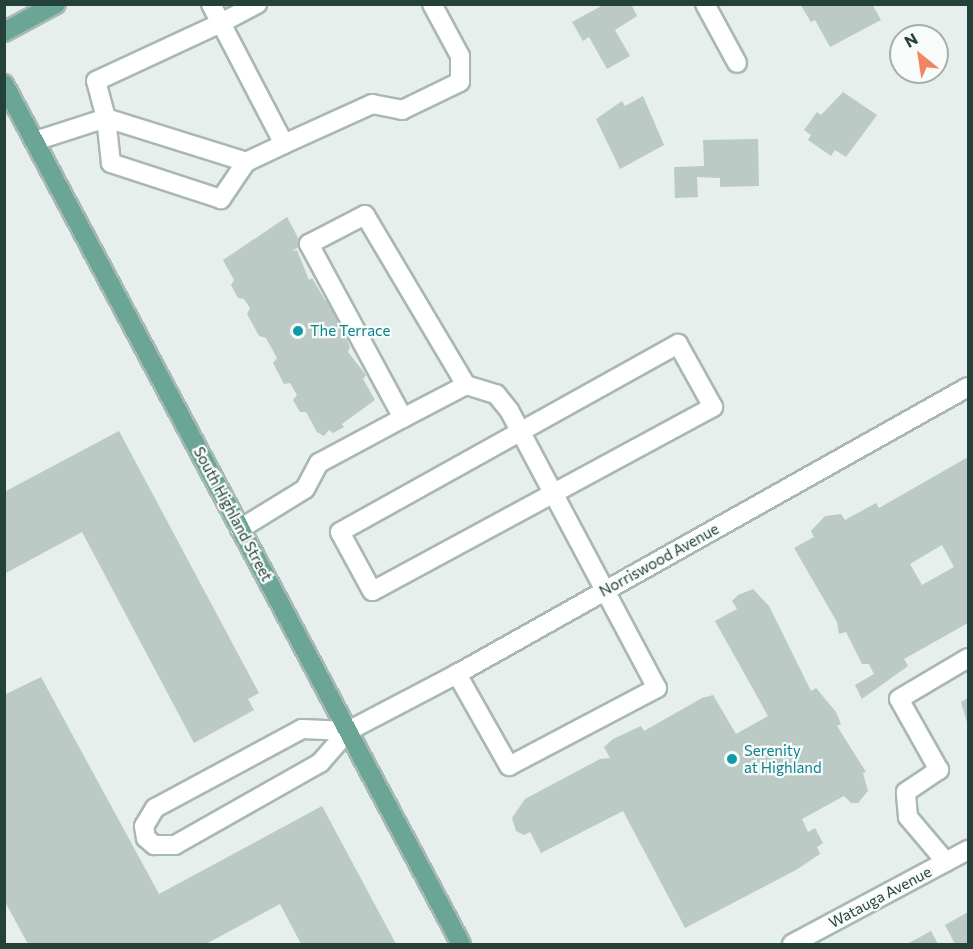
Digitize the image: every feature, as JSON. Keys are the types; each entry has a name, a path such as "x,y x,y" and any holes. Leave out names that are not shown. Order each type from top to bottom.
{"main road":[{"path":"4,32 56,4"},
{"name":"South Highland Street","path":"4,84 461,945"}],"street":[{"path":"211,4 284,144"},
{"path":"257,4 96,81 106,118 111,164 221,199 246,162 372,104 402,111 460,82 460,56 432,4"},
{"path":"705,4 737,63"},
{"path":"35,141 106,118 246,162"},
{"path":"403,418 309,244 366,215 466,385 496,394 520,432 657,688 509,766 457,674"},
{"path":"678,344 713,407 553,493 372,591 340,532 678,344"},
{"path":"240,529 305,489 319,463 466,385"},
{"name":"Norriswood Avenue","path":"348,731 457,674 969,387"},
{"path":"946,862 908,818 906,792 939,770 899,699 969,658"},
{"path":"302,729 348,731 320,763 176,845 154,845 146,838 144,826 155,808 302,729"},
{"name":"Watauga Avenue","path":"792,945 969,850"}],"building":[{"path":"605,4 631,4 637,16 615,30 630,56 607,69 589,37 583,41 572,22"},
{"path":"800,4 872,4 881,20 830,47 815,20 811,22"},
{"path":"843,92 877,115 846,157 835,150 831,156 808,140 811,135 804,130 817,112 821,115"},
{"path":"643,96 664,145 620,169 596,119 622,101 625,106"},
{"path":"758,139 759,186 720,187 720,178 697,177 698,197 675,198 674,167 704,166 703,140"},
{"name":"The Terrace","path":"287,217 302,245 292,251 297,250 309,280 312,278 325,300 330,301 350,347 348,352 366,375 363,379 375,400 342,424 344,427 333,433 329,430 324,436 317,432 306,412 300,412 293,400 297,395 290,383 284,384 273,363 277,358 266,338 259,336 247,314 250,308 244,299 238,298 231,285 234,280 223,260"},
{"path":"119,431 259,693 248,699 254,710 194,743 82,532 4,574 4,492"},
{"path":"968,457 968,623 904,659 908,666 862,699 855,685 874,674 869,664 862,664 846,632 839,634 837,622 794,548 814,537 811,531 825,516 841,514 845,520 876,503 879,508","holes":["942,545 954,567 922,585 910,564"]},
{"name":"Serenity at Highland","path":"753,589 769,606 811,691 816,688 836,712 841,724 837,726 866,772 863,773 868,791 858,803 851,803 844,796 802,819 808,832 815,828 823,843 817,847 820,854 796,870 685,928 623,811 541,853 530,832 524,835 516,831 512,818 525,799 600,759 610,758 604,747 613,739 641,726 644,731 702,698 713,695 736,734 768,716 715,621 737,609 732,601 738,595"},
{"path":"41,677 159,894 322,806 396,944 301,944 280,904 206,944 28,944 4,900 4,695"},
{"path":"968,698 968,726 961,702"},
{"path":"968,912 968,944 955,944 945,925"},
{"path":"931,931 938,944 907,944"}],"place":[{"name":"The Terrace","path":"298,331"},
{"name":"Serenity at Highland","path":"732,759"}]}
